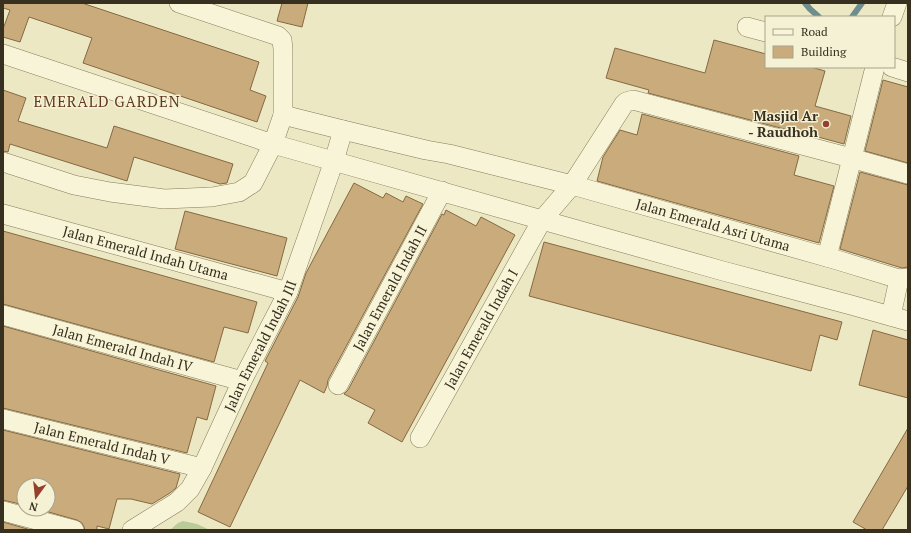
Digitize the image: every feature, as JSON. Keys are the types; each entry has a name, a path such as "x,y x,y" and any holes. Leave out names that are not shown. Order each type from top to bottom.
{"street":[{"path":"3,162 74,185 110,192 164,199 212,197 239,192 253,183 273,144 283,115 282,40 278,36 206,7 179,3"},
{"path":"892,16 897,3"},
{"path":"747,27 765,32"},
{"path":"3,54 273,144 723,271 899,318 904,279"},
{"path":"827,257 875,68"},
{"path":"895,68 908,72"},
{"path":"542,220 572,185 624,104 633,100 908,174"},
{"name":"Jalan Emerald Asri Utama","path":"283,115 572,185 904,279"},
{"name":"Jalan Emerald Indah III","path":"132,530 177,502 190,489 202,468 242,381 288,292 334,161 343,130"},
{"name":"Jalan Emerald Indah II","path":"338,385 442,191"},
{"name":"Jalan Emerald Indah Utama","path":"3,214 288,292"},
{"name":"Jalan Emerald Indah I","path":"420,438 542,220"},
{"name":"Jalan Emerald Indah IV","path":"3,315 242,381"},
{"name":"Jalan Emerald Indah V","path":"3,419 202,468"},
{"path":"3,511 74,530"}],"green space":[{"path":"183,521 197,524 210,530 170,530 178,523"}],"building":[{"path":"3,3 82,3 259,62 250,90 266,96 257,122 83,63 92,38 29,17 20,42 3,37 3,29 10,10 3,8"},
{"path":"282,3 308,3 302,27 277,21"},
{"path":"714,40 765,54 765,68 814,68 825,71 815,106 851,116 844,144 648,93 649,90 606,78 615,48 705,73"},
{"path":"883,80 908,87 908,163 865,151"},
{"path":"3,90 26,98 18,121 107,148 114,126 233,164 227,183 220,184 134,157 127,181 10,144 8,152 3,151"},
{"path":"642,114 799,156 794,175 834,186 819,243 597,181 603,157 620,130 637,135"},
{"path":"860,172 908,185 908,267 902,268 840,249"},
{"path":"354,183 383,198 386,193 403,202 406,196 423,204 328,380 324,393 300,380 230,527 198,512 268,363 265,361 298,297 306,273"},
{"path":"446,210 476,226 481,217 515,235 402,442 368,423 375,410 344,394 348,390 442,214 444,215"},
{"path":"185,211 287,238 277,276 175,249"},
{"path":"3,231 257,302 248,333 224,327 214,362 3,304"},
{"path":"544,242 842,322 837,340 820,335 811,371 529,296"},
{"path":"3,326 216,386 207,420 197,417 187,453 3,408"},
{"path":"873,330 908,340 908,398 859,385"},
{"path":"908,428 908,486 882,530 867,530 853,522"},
{"path":"3,430 180,474 176,488 152,504 131,499 117,499 109,529 97,526 97,530 85,530 82,523 77,520 56,514 56,477 16,477 16,503 3,500"},
{"path":"3,522 31,530 3,530"}],"waterway":[{"path":"805,3 818,16"},
{"path":"853,16 862,3"}],"place":[{"name":"Masjid Ar - Raudhoh","path":"826,124"}],"district":[{"name":"EMERALD GARDEN","path":"107,102"}]}
